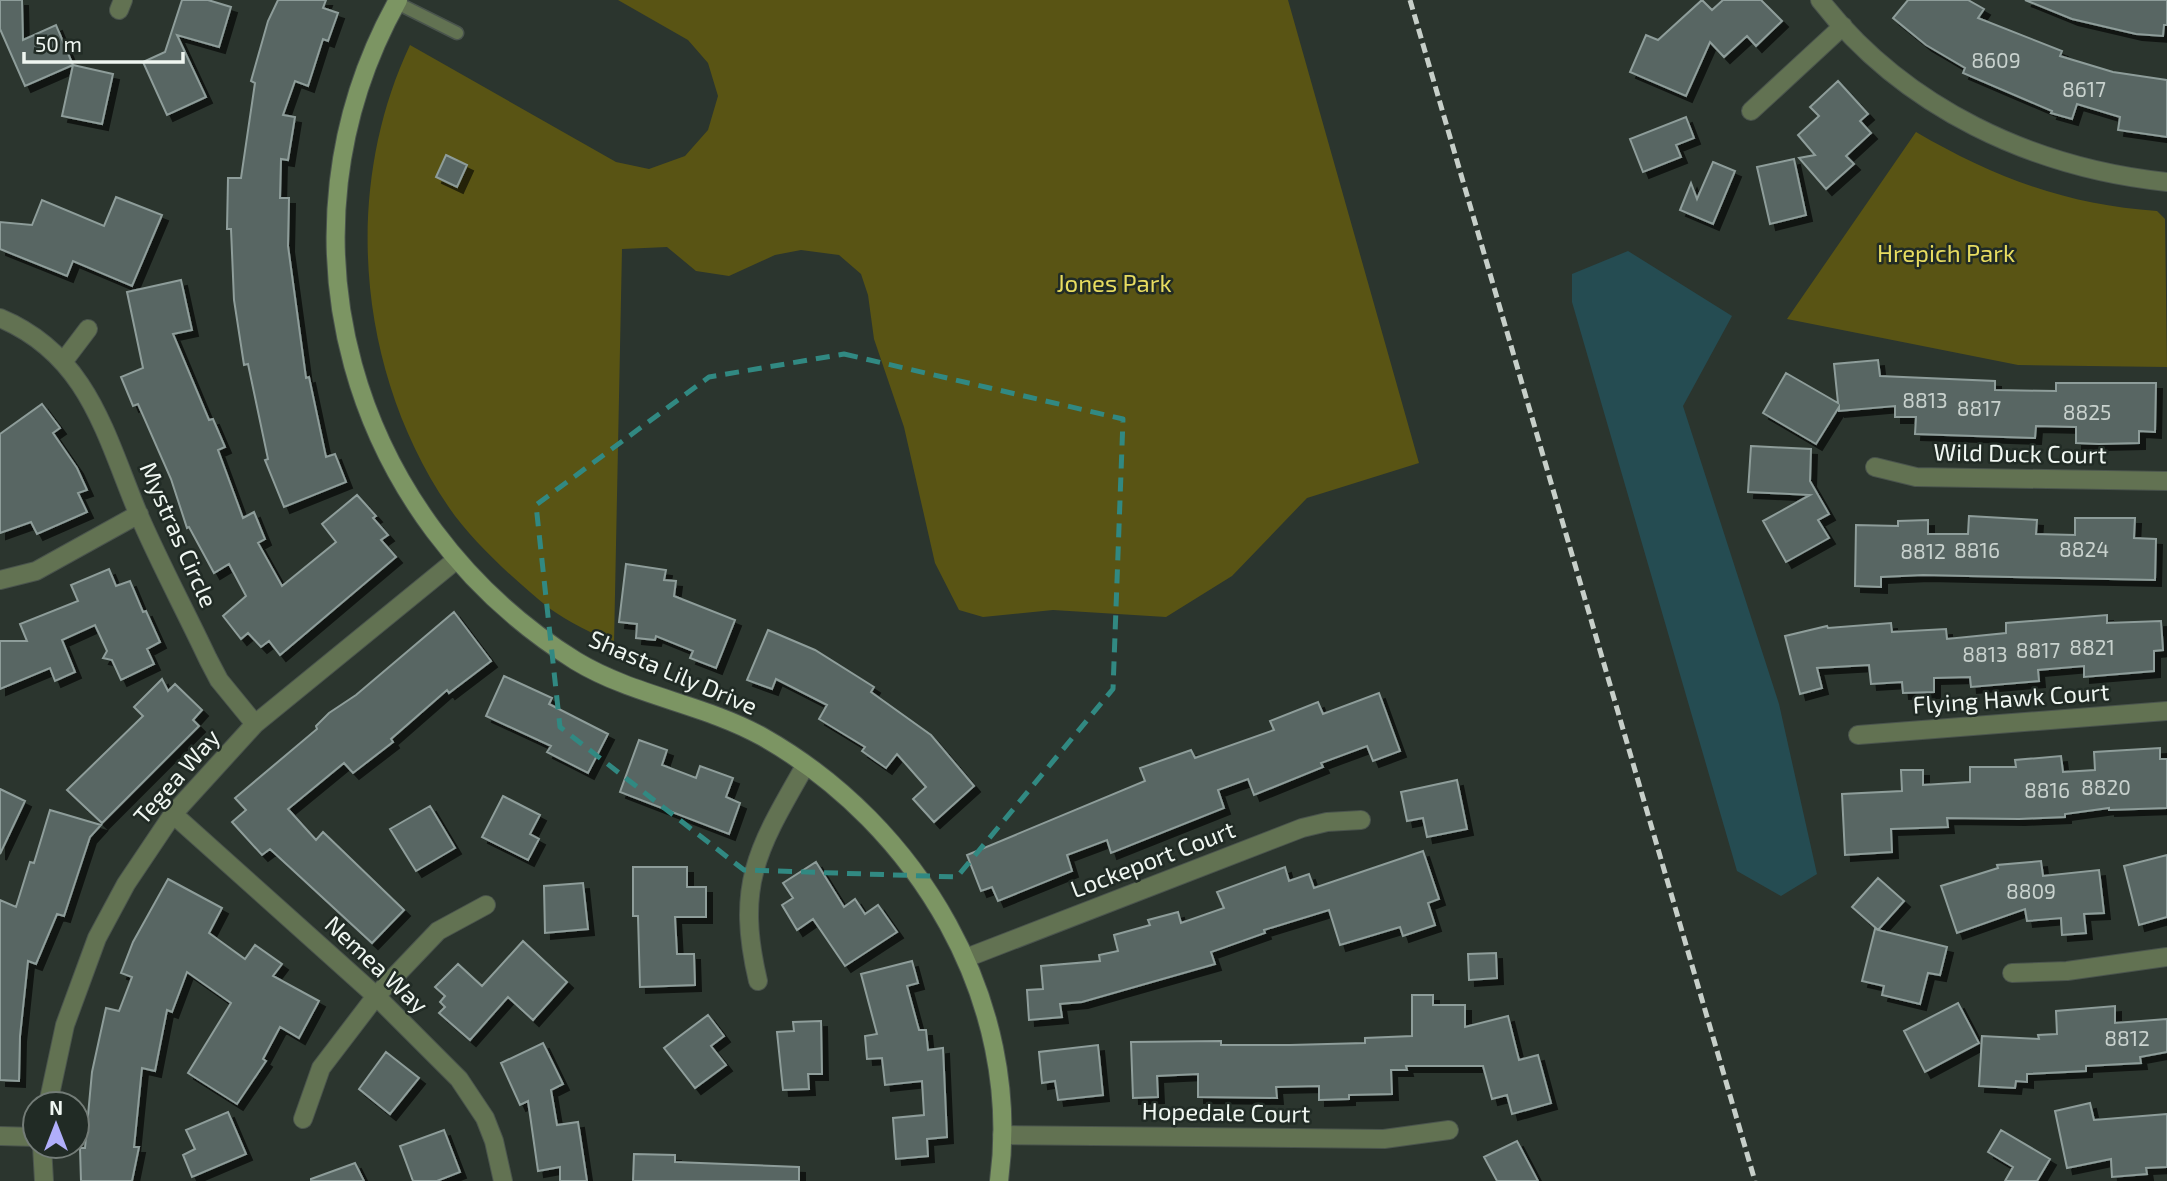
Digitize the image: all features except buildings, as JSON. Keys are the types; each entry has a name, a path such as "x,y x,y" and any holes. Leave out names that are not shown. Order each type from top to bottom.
{"street":[{"path":"1820,0 1875,58 1915,90 1997,139 2077,167 2127,178 2167,182"},
{"name":"Shasta Lily Drive","path":"397,1 366,65 345,138 335,214 341,316 352,368 390,463 430,528 456,560 506,608 578,662 624,684 722,718 764,738 838,788 903,854 930,892 965,958 991,1037 999,1083 1002,1135 999,1181"},
{"path":"1751,111 1843,26"},
{"name":"Mystras Circle","path":"0,318 44,344 63,362 90,397 139,514 219,680 255,724"},
{"path":"63,362 88,329"},
{"name":"Wild Duck Court","path":"1875,467 1916,477 2167,481"},
{"path":"0,580 36,570 139,514"},
{"name":"Tegea Way","path":"51,1090 65,1025 89,957 126,884 173,814 255,724 456,560"},
{"name":"Flying Hawk Court","path":"1858,735 2167,711"},
{"path":"758,981 747,919 753,872 769,827 805,766"},
{"name":"Nemea Way","path":"173,814 376,996 459,1079 473,1098 494,1140 503,1181"},
{"name":"Lockeport Court","path":"965,958 1302,828 1327,822 1361,820"},
{"path":"303,1119 321,1068 376,996 438,931 486,905"},
{"path":"2012,973 2080,970 2167,957"},
{"name":"Hopedale Court","path":"1002,1135 1384,1139 1449,1130"},
{"path":"0,1136 21,1137"},
{"path":"43,1160 44,1181"}],"lane":[{"path":"397,1 457,33"}],"highlighted area":[{"path":"844,354 1123,419 1113,689 957,877 744,870 560,727 536,505 709,377"}],"green space":[{"name":"Jones Park","path":"618,0 1288,0 1419,463 1307,498 1232,576 1166,617 1053,610 983,617 959,610 935,563 904,427 874,339 868,295 861,274 839,255 801,250 775,255 729,276 696,271 667,247 622,249 614,644 564,618 523,586 469,533 448,506 418,454 394,398 378,340 369,280 368,220 374,160 388,101 410,45 616,162 649,169 685,156 708,130 718,96 708,63 688,40"},
{"name":"Hrepich Park","path":"1916,132 1973,162 2032,186 2092,202 2157,211 2165,219 2167,367 2018,365 1787,319"}],"water":[{"path":"1628,251 1732,316 1683,406 1779,704 1817,874 1781,896 1737,871 1572,302 1572,274"}],"railway":[{"path":"1410,0 1755,1181"}]}
